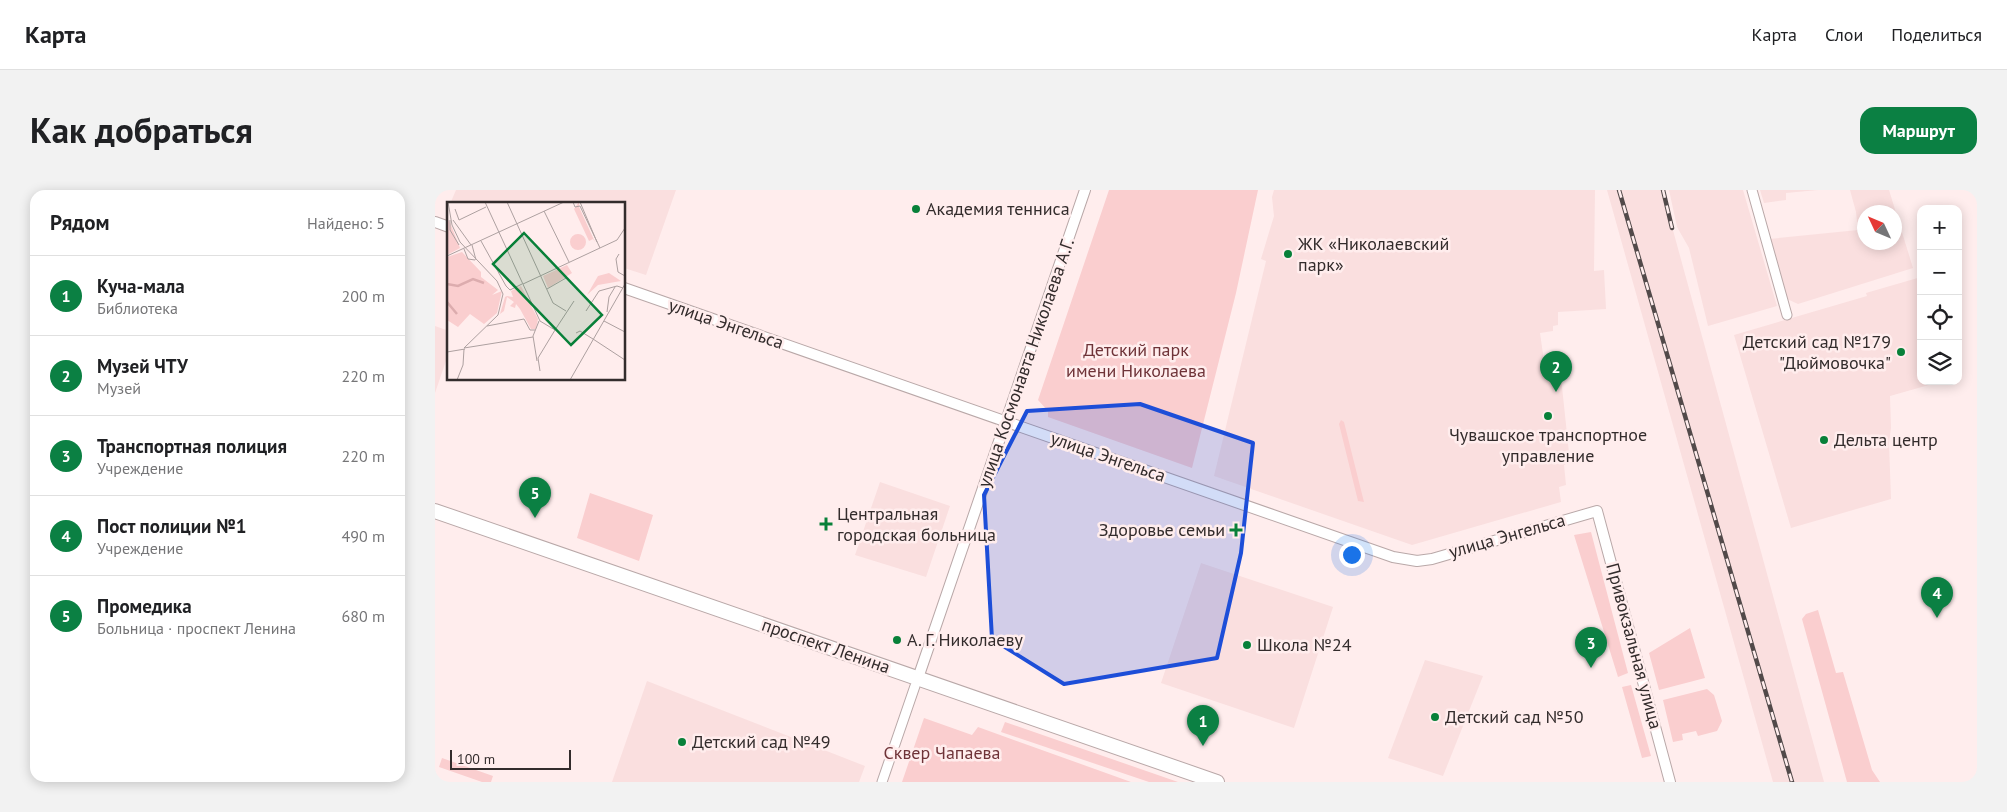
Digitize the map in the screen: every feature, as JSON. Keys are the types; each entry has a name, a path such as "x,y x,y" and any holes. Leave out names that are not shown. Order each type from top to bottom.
{"main road":[{"name":"проспект Ленина","path":"435,512 1194,782"},
{"name":"проспект Ленина","path":"435,520 1217,782"}],"street":[{"name":"улица Космонавта Николаева А.Г.","path":"882,782 1085,190"},
{"path":"1752,190 1787,315"},
{"path":"435,222 447,226"},
{"name":"улица Энгельса","path":"625,288 1407,560 1432,559 1597,510"},
{"name":"Привокзальная улица","path":"1597,510 1670,782"}],"highlighted area":[{"path":"1140,404 1253,443 1241,553 1217,658 1064,684 992,639 984,495 1027,411"}],"shaded area":[{"path":"456,190 676,190 646,275 625,268 625,202 451,202"},
{"path":"1274,190 1595,190 1594,271 1604,270 1606,309 1558,312 1558,325 1553,326 1553,331 1540,333 1544,361 1553,360 1554,368 1560,368 1569,453 1565,454 1566,485 1559,487 1561,502 1412,545 1214,476 1266,261 1261,259 1274,216 1272,197"},
{"path":"1607,190 1662,190 1824,782 1773,782"},
{"path":"1669,190 1743,190 1777,306 1708,326 1689,248 1677,227"},
{"path":"1760,190 1818,190 1786,193 1786,200 1764,203"},
{"path":"1850,190 1889,190 1894,205 1857,205 1857,221"},
{"path":"1857,230 1857,250 1902,250 1902,232 1913,268 1798,304 1787,299 1769,239"},
{"path":"1917,278 1917,385 1929,385 1890,396 1891,499 1791,528 1734,335 1867,296 1866,293"},
{"path":"435,326 447,330 447,358 435,393"},
{"path":"880,482 950,506 926,577 855,555"},
{"name":"Школа №24","path":"1201,563 1333,607 1294,728 1161,683"},
{"name":"Детский сад №50","path":"1425,660 1483,676 1443,776 1388,758"},
{"path":"647,681 865,766 859,782 612,782"}],"green space":[{"name":"Детский парк имени Николаева","path":"1109,190 1258,190 1236,293 1192,468 1048,417 1048,411 1038,400"},
{"path":"1341,420 1344,422 1364,502 1358,501 1339,424"},
{"path":"590,493 653,515 639,561 577,538"},
{"path":"1591,532 1628,673 1618,677 1574,535"},
{"path":"1818,610 1836,673 1843,672 1872,770 1880,782 1847,782 1802,619 1806,614"},
{"path":"1690,628 1705,678 1659,690 1649,653"},
{"path":"1631,685 1651,756 1642,758 1622,687"},
{"path":"1707,689 1714,695 1722,721 1717,731 1698,736 1696,731 1682,734 1683,740 1673,742 1663,700"},
{"name":"Сквер Чапаева","path":"924,718 972,735 978,727 1131,782 902,782"},
{"path":"1005,722 1178,782 1149,782 1001,732"},
{"path":"442,758 493,776 491,782 482,782 439,767"}],"railway":[{"path":"1619,190 1792,782"},
{"path":"1663,190 1672,228"}],"place":[{"name":"Академия тенниса","path":"916,209"},
{"name":"ЖК «Николаевский парк»","path":"1288,254"},
{"name":"Детский сад №179 \"Дюймовочка\"","path":"1901,352"},
{"name":"Музей ЧТУ","path":"1556,392"},
{"name":"Чувашское транспортное управление","path":"1548,416"},
{"name":"Дельта центр","path":"1824,440"},
{"name":"Промедика","path":"535,518"},
{"name":"Центральная городская больница","path":"826,524"},
{"name":"Здоровье семьи","path":"1236,530"},
{"name":"Пост полиции №1","path":"1937,618"},
{"name":"А. Г. Николаеву","path":"897,640"},
{"name":"Школа №24","path":"1247,645"},
{"name":"Транспортная полиция","path":"1591,668"},
{"name":"Детский сад №50","path":"1435,717"},
{"name":"Детский сад №49","path":"682,742"},
{"name":"Куча-мала","path":"1203,746"}]}
